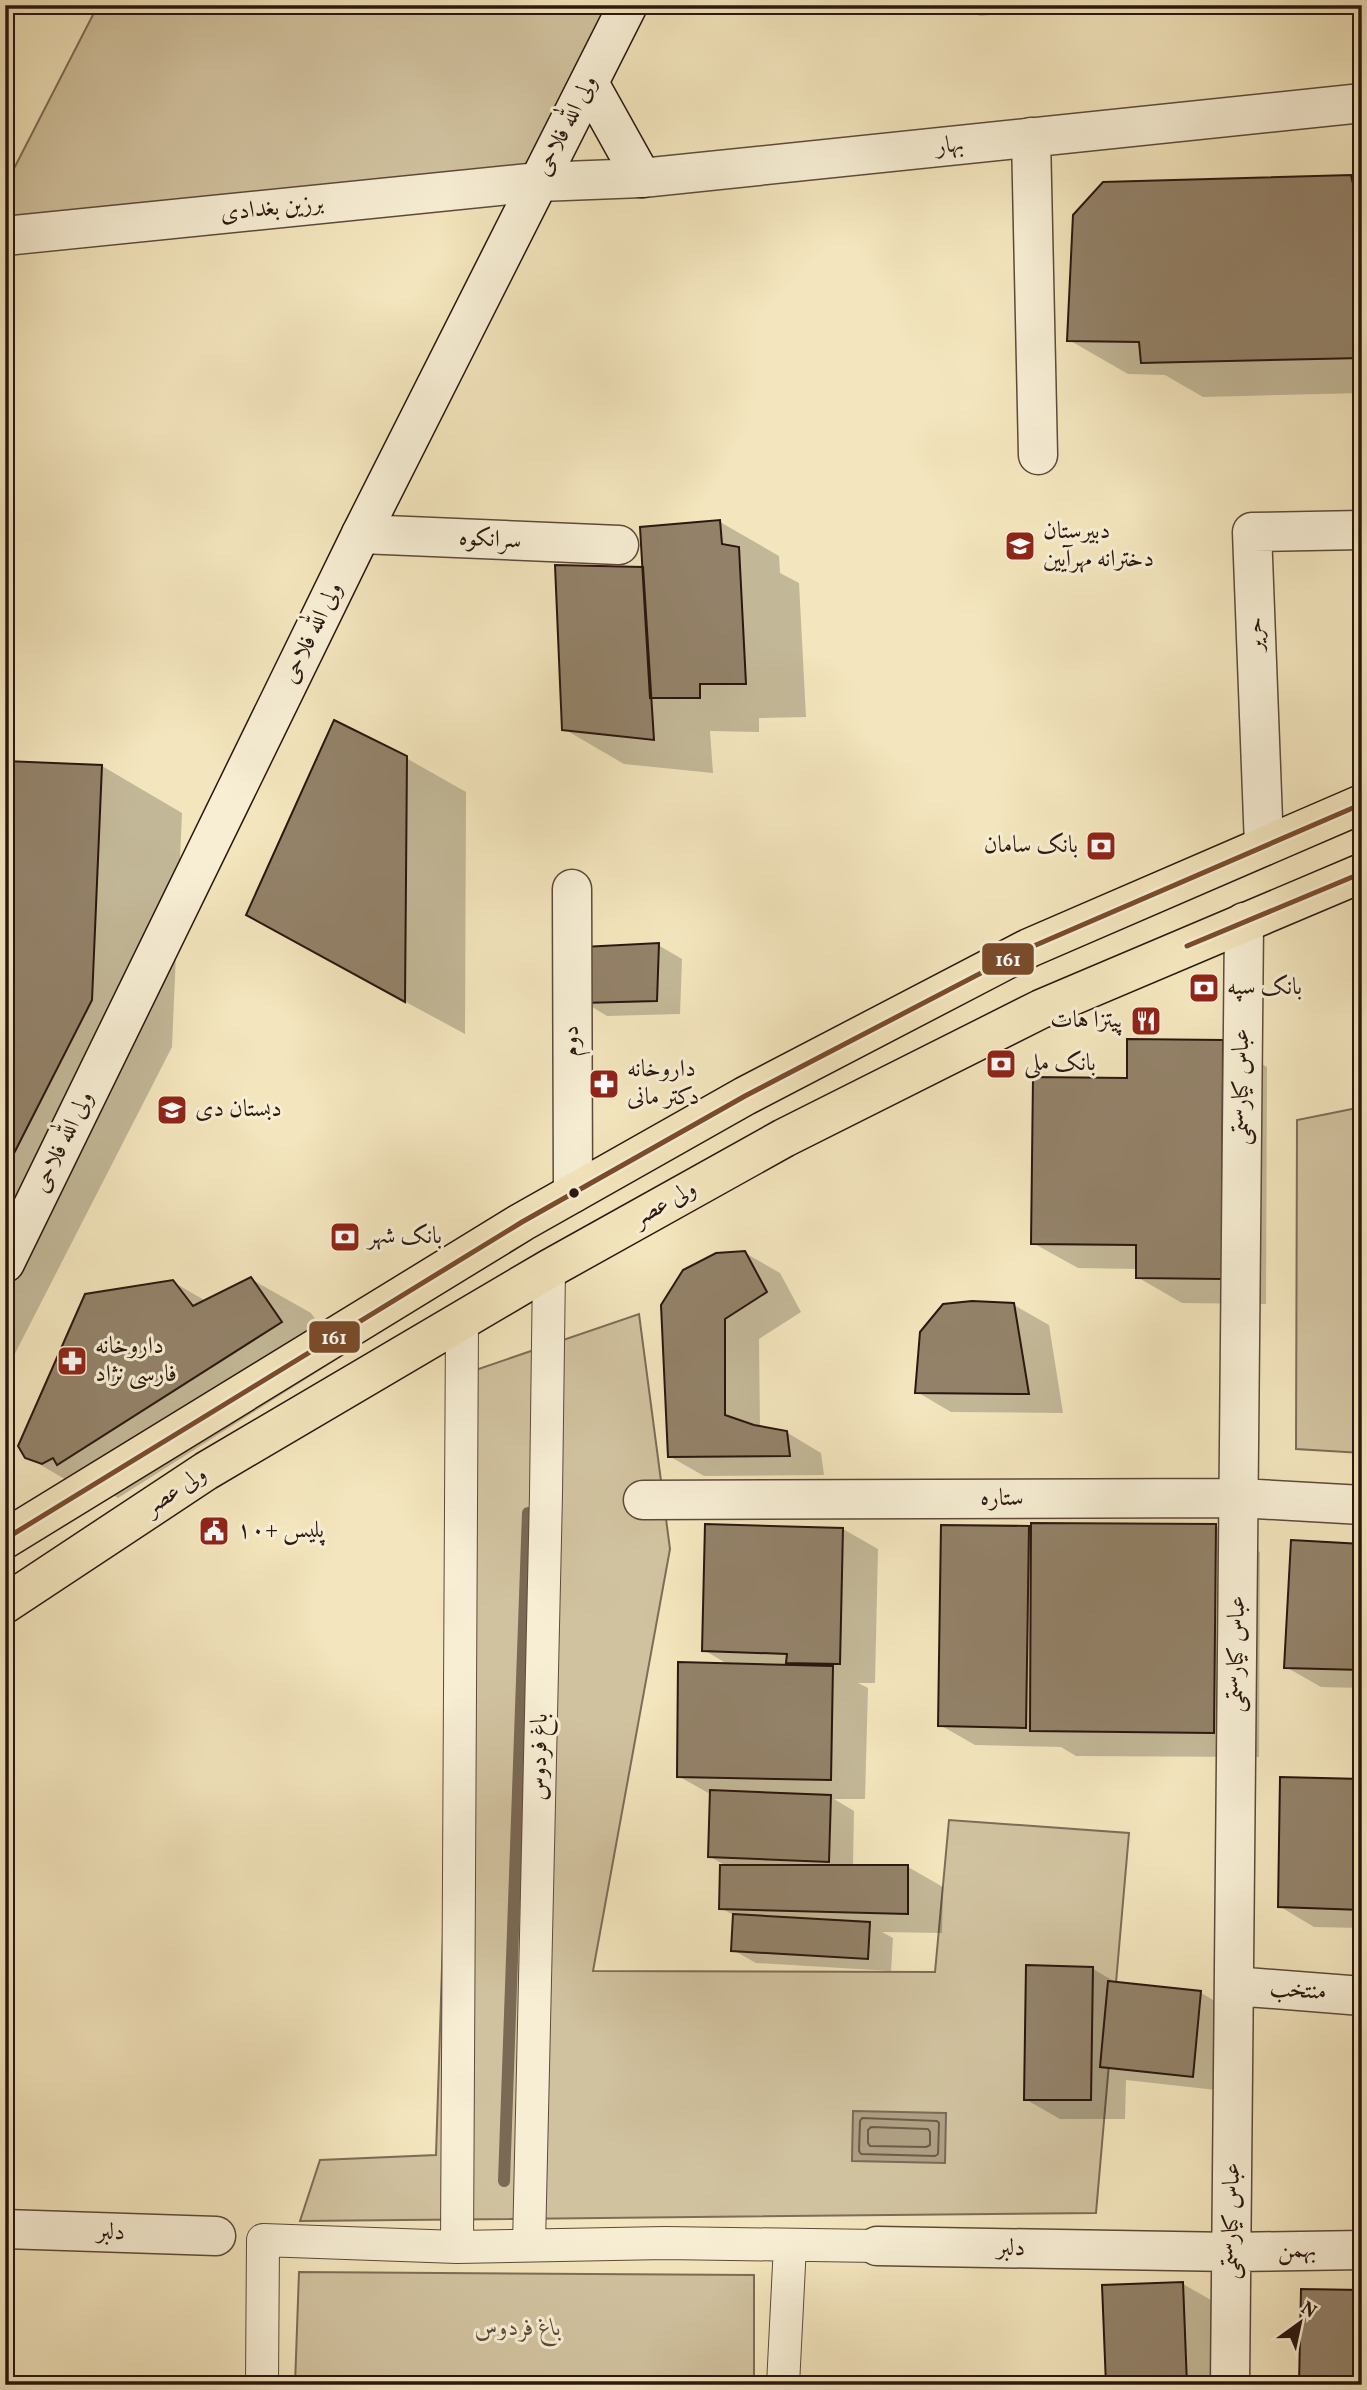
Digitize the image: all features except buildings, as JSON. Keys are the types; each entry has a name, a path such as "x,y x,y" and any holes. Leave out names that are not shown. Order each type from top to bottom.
{"main road":[{"name":"ولی عصر","path":"5,1539 522,1222 745,1096 1029,948 1362,804"},
{"name":"ولی عصر","path":"5,1604 206,1471 549,1269 783,1138 1041,1009 1362,873"}],"street":[{"name":"ولی‌ الله فلاحی","path":"5,1263 361,534 628,5"},
{"path":"589,83 642,178"},
{"name":"بهار","path":"538,182 642,178 1362,103"},
{"path":"1031,137 1038,455"},
{"name":"برزین بغدادی","path":"5,236 538,182"},
{"name":"حریر","path":"1264,846 1252,532 1362,530"},
{"name":"سرانکوه","path":"361,534 619,545"},
{"name":"دوم","path":"572,889 573,1193"},
{"name":"عباس کیارستمی","path":"1230,2385 1244,922"},
{"name":"باغ فردوس","path":"529,2245 549,1269"},
{"path":"457,2247 462,1321"},
{"name":"ستاره","path":"643,1500 1238,1499 1362,1505"},
{"name":"منتخب","path":"1234,1986 1362,1996"},
{"name":"دلبر","path":"5,2230 457,2247 790,2245 1231,2252"},
{"path":"262,2240 262,2385"},
{"path":"783,2385 790,2245"},
{"name":"بهمن","path":"1231,2252 1362,2250"}],"green space":[{"path":"98,5 626,5 541,172 5,232 5,186"},
{"path":"1362,1107 1362,1453 1296,1449 1297,1120"},
{"path":"639,1314 670,1549 593,1971 935,1972 949,1820 1129,1833 1096,2213 300,2221 320,2160 436,2155 461,1375"},
{"name":"باغ فردوس","path":"299,2272 754,2275 754,2385 295,2385"}],"water":[{"path":"853,2111 946,2113 945,2163 852,2161"}],"waterway":[{"path":"504,2181 528,1513"}],"transit line":[{"name":"161","path":"5,1539 522,1222 745,1096 1029,948 1362,804"},
{"name":"161","path":"1187,946 1362,873"}],"place":[{"name":"دبیرستان دخترانه مهرآیین","path":"1020,546"},
{"name":"بانک سامان","path":"1101,846"},
{"name":"بانک سپه","path":"1204,988"},
{"name":"پیتزا هات","path":"1146,1021"},
{"name":"بانک ملی","path":"1001,1064"},
{"name":"داروخانه دکتر مانی","path":"604,1084"},
{"name":"دبستان دی","path":"172,1110"},
{"name":"بانک شهر","path":"345,1237"},
{"name":"داروخانه فارسی نژاد","path":"72,1361"},
{"name":"پلیس +۱۰","path":"214,1531"}]}
